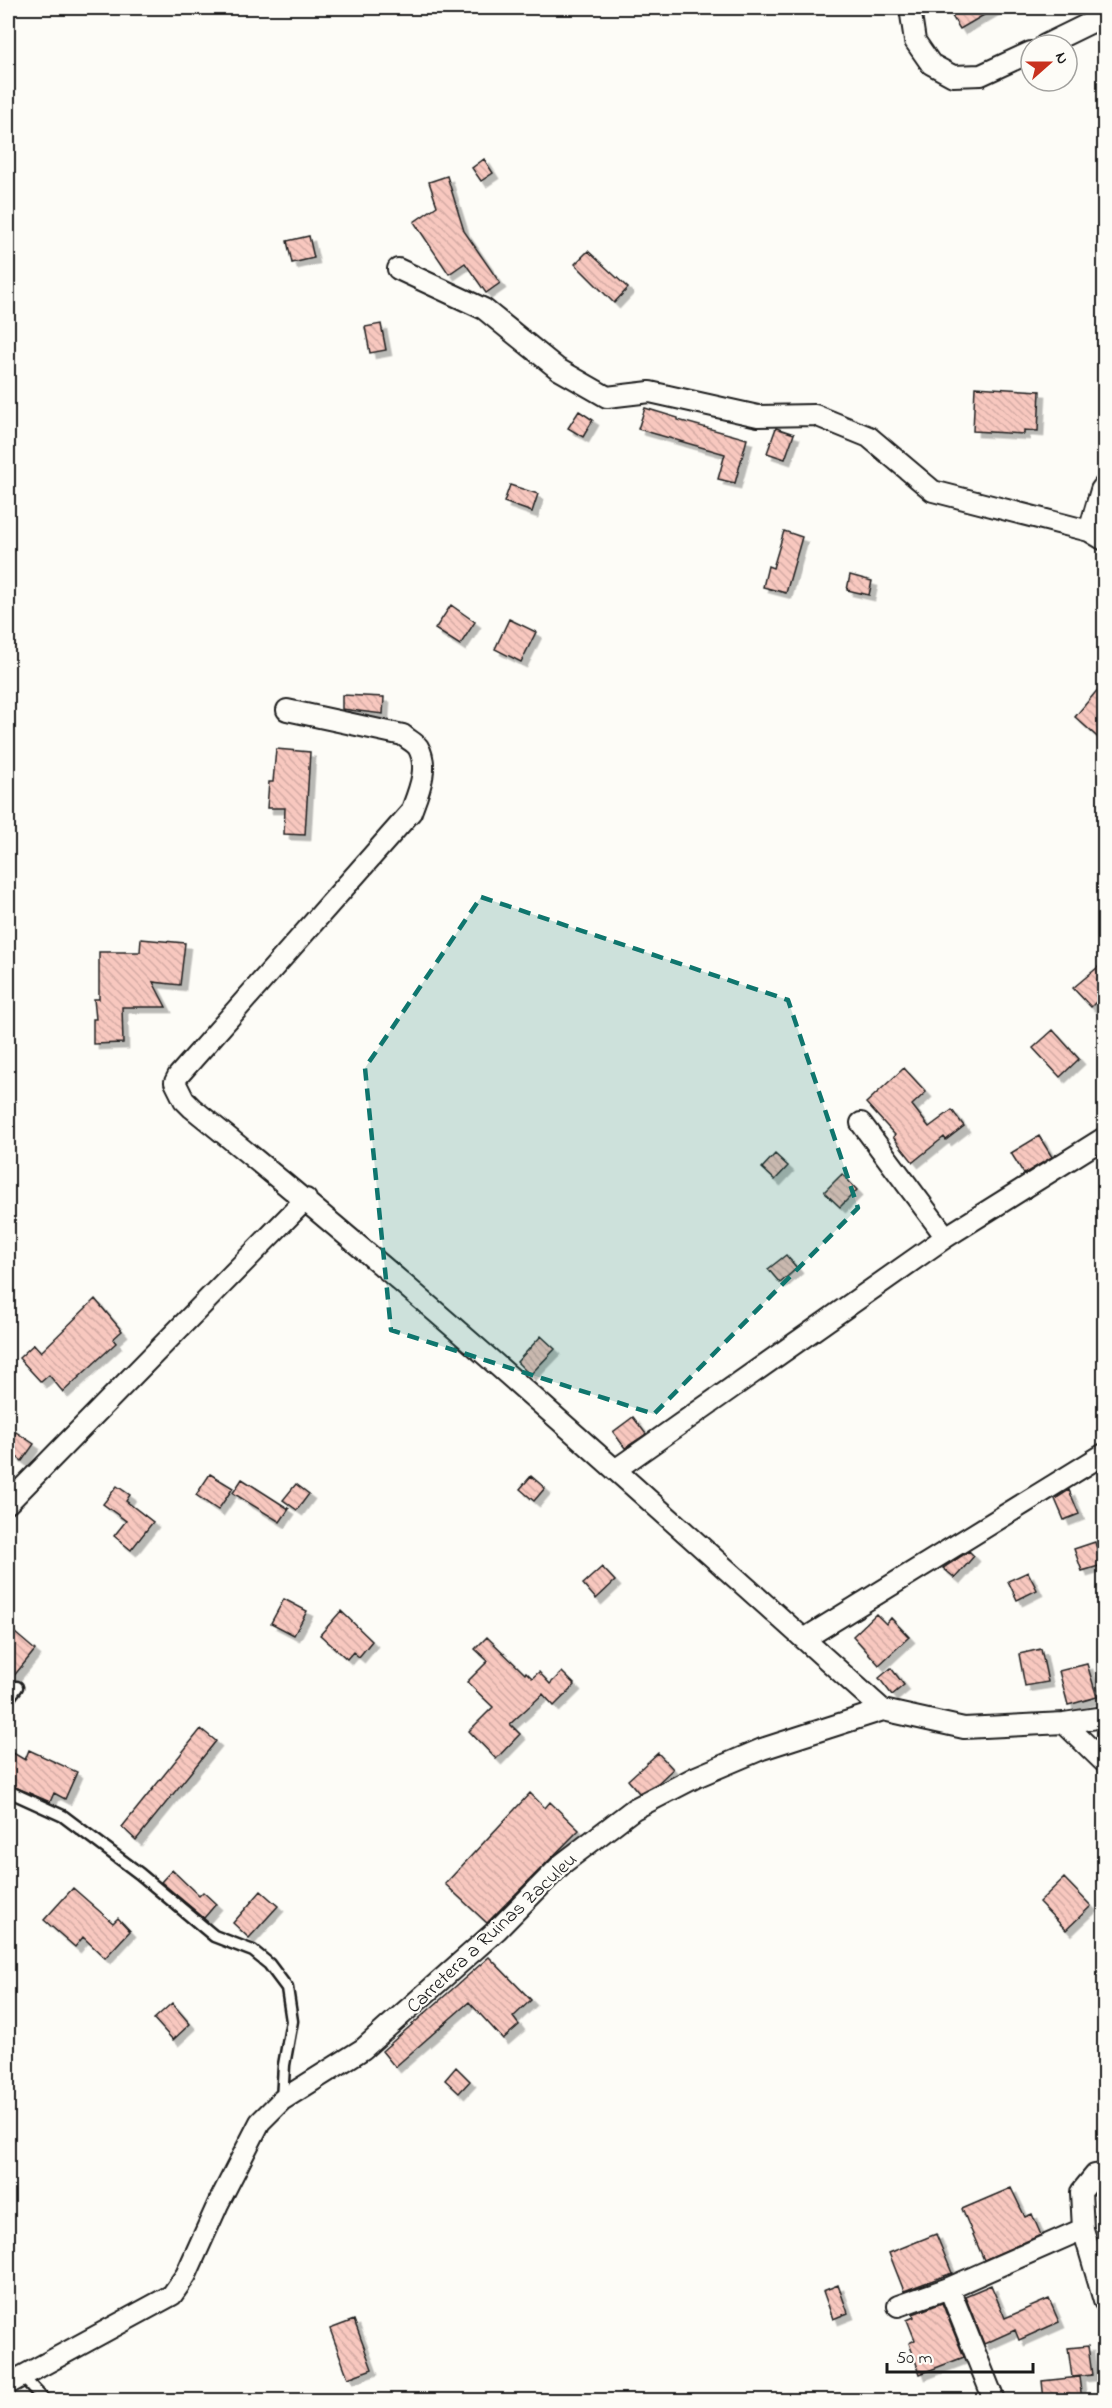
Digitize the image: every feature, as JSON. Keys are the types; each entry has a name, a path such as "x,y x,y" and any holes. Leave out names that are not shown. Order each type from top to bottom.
{"street":[{"path":"910,8 915,41 932,64 953,76 981,75 1019,58"},
{"path":"1070,33 1090,23 1104,20"},
{"path":"398,269 484,309 558,369 607,397 650,392 758,416 815,415 869,437 933,491 1097,535 1101,490 1104,486"},
{"path":"287,710 403,735 417,746 421,756 423,777 411,812 178,1076 175,1082 184,1100 306,1199 615,1470 883,1710 964,1728 1064,1723 1104,1717"},
{"path":"861,1123 945,1238"},
{"path":"615,1470 945,1238 1104,1138"},
{"path":"8,1503 306,1199"},
{"path":"804,1639 1104,1454"},
{"name":"Carretera a Ruinas Zaculeu","path":"15,2380 172,2295 186,2275 228,2184 260,2122 282,2100 363,2049 497,1930 562,1864 634,1809 696,1777 762,1749 883,1710"},
{"path":"1064,1723 1104,1762"},
{"path":"1104,2174 1095,2175 1081,2192 1083,2229 1104,2301"},
{"path":"898,2306 948,2288 1083,2229"},
{"path":"948,2288 994,2400"}],"lane":[{"path":"8,1699 18,1687"},
{"path":"8,1791 63,1816 140,1874 214,1936 253,1952 269,1964 287,1988 292,2021 284,2066 282,2100"},
{"path":"15,2380 44,2400"}],"highlighted area":[{"path":"481,897 788,1000 858,1208 654,1414 391,1330 365,1068"}],"building":[{"path":"947,8 996,8 960,29"},
{"path":"484,159 493,173 481,181 472,168"},
{"path":"447,176 464,231 500,283 486,293 465,263 449,274 414,222 437,206 429,182"},
{"path":"309,236 314,258 292,263 287,241"},
{"path":"588,251 628,288 614,303 575,264"},
{"path":"381,324 386,350 370,353 365,327"},
{"path":"975,387 1040,391 1038,431 1024,430 1024,434 973,431"},
{"path":"645,408 678,418 678,420 747,439 735,483 718,479 725,454 638,429"},
{"path":"579,411 593,420 583,437 568,428"},
{"path":"776,428 794,434 785,459 767,453"},
{"path":"510,485 538,494 532,512 504,502"},
{"path":"784,531 802,537 786,593 763,587 768,566 773,568"},
{"path":"850,575 872,581 869,595 847,590"},
{"path":"451,605 475,622 460,645 435,629"},
{"path":"509,619 536,632 521,662 495,649"},
{"path":"1104,682 1104,743 1075,717"},
{"path":"342,695 384,697 383,714 342,709"},
{"path":"276,749 310,752 305,835 284,834 285,808 267,808 269,782 273,782"},
{"path":"141,939 185,943 180,985 153,982 166,1007 122,1007 123,1043 93,1044 93,1019 96,1019 94,999 99,999 99,952 140,952"},
{"path":"1104,962 1104,994 1091,1007 1073,988"},
{"path":"1053,1030 1079,1059 1060,1077 1033,1048"},
{"path":"904,1068 926,1092 912,1105 929,1127 952,1110 964,1126 946,1140 944,1137 913,1162 893,1137 895,1135 866,1103"},
{"path":"1039,1136 1052,1157 1024,1174 1011,1153"},
{"path":"775,1154 788,1166 775,1180 762,1168"},
{"path":"842,1174 857,1190 840,1207 824,1192"},
{"path":"786,1255 797,1268 780,1283 768,1269"},
{"path":"95,1299 122,1331 113,1339 116,1343 63,1392 49,1375 41,1382 19,1358 34,1344 41,1352"},
{"path":"541,1336 555,1349 530,1375 517,1362"},
{"path":"633,1417 646,1434 625,1448 613,1432"},
{"path":"16,1432 34,1444 22,1461 8,1450 8,1444"},
{"path":"210,1474 233,1488 218,1510 196,1495"},
{"path":"531,1476 545,1488 534,1501 520,1489"},
{"path":"242,1479 289,1509 280,1522 233,1493"},
{"path":"296,1484 309,1494 297,1510 283,1500"},
{"path":"117,1486 130,1495 126,1501 153,1522 131,1550 114,1536 126,1521 103,1504"},
{"path":"1069,1490 1079,1514 1064,1520 1055,1499"},
{"path":"1095,1542 1102,1565 1082,1571 1074,1549"},
{"path":"969,1551 974,1556 955,1578 943,1568"},
{"path":"602,1567 615,1581 596,1599 583,1584"},
{"path":"1028,1572 1037,1590 1017,1600 1008,1581"},
{"path":"284,1599 307,1611 294,1635 271,1623"},
{"path":"341,1611 372,1641 359,1657 353,1652 347,1659 320,1635"},
{"path":"876,1614 886,1624 891,1618 909,1637 879,1665 853,1636"},
{"path":"8,1627 35,1650 8,1683"},
{"path":"487,1637 532,1678 539,1672 550,1684 562,1672 575,1685 554,1706 543,1694 510,1724 520,1734 496,1759 469,1731 493,1707 467,1682 488,1661 475,1649"},
{"path":"1041,1649 1048,1682 1025,1686 1019,1654"},
{"path":"1087,1664 1097,1697 1068,1705 1059,1671"},
{"path":"891,1668 904,1685 892,1695 879,1678"},
{"path":"201,1729 216,1741 136,1840 122,1827"},
{"path":"8,1750 25,1760 29,1750 77,1772 65,1799 54,1793 50,1802 8,1784"},
{"path":"658,1753 673,1769 658,1783 639,1793 628,1780"},
{"path":"530,1793 545,1808 550,1802 579,1830 487,1923 445,1884"},
{"path":"172,1870 199,1896 203,1892 216,1904 204,1918 161,1882"},
{"path":"1064,1878 1091,1906 1066,1930 1039,1902"},
{"path":"73,1888 113,1923 118,1918 130,1931 105,1958 83,1937 75,1947 44,1920"},
{"path":"261,1891 278,1906 249,1938 233,1923"},
{"path":"489,1957 531,2000 513,2017 519,2025 503,2039 469,2002 395,2067 382,2051"},
{"path":"172,2003 190,2024 173,2040 154,2019"},
{"path":"456,2067 470,2081 459,2093 445,2080"},
{"path":"1011,2188 1025,2217 1032,2214 1041,2235 984,2260 962,2209"},
{"path":"936,2234 952,2273 904,2291 889,2253"},
{"path":"838,2285 848,2313 833,2319 823,2291"},
{"path":"991,2285 1005,2318 1049,2299 1059,2322 1019,2340 1015,2330 984,2344 965,2296"},
{"path":"942,2303 964,2357 920,2374 909,2343 915,2340 907,2320 914,2317 913,2314"},
{"path":"354,2320 372,2369 348,2378 330,2329"},
{"path":"1088,2346 1092,2375 1072,2377 1068,2348"},
{"path":"1079,2377 1082,2400 1044,2400 1042,2381"}]}
